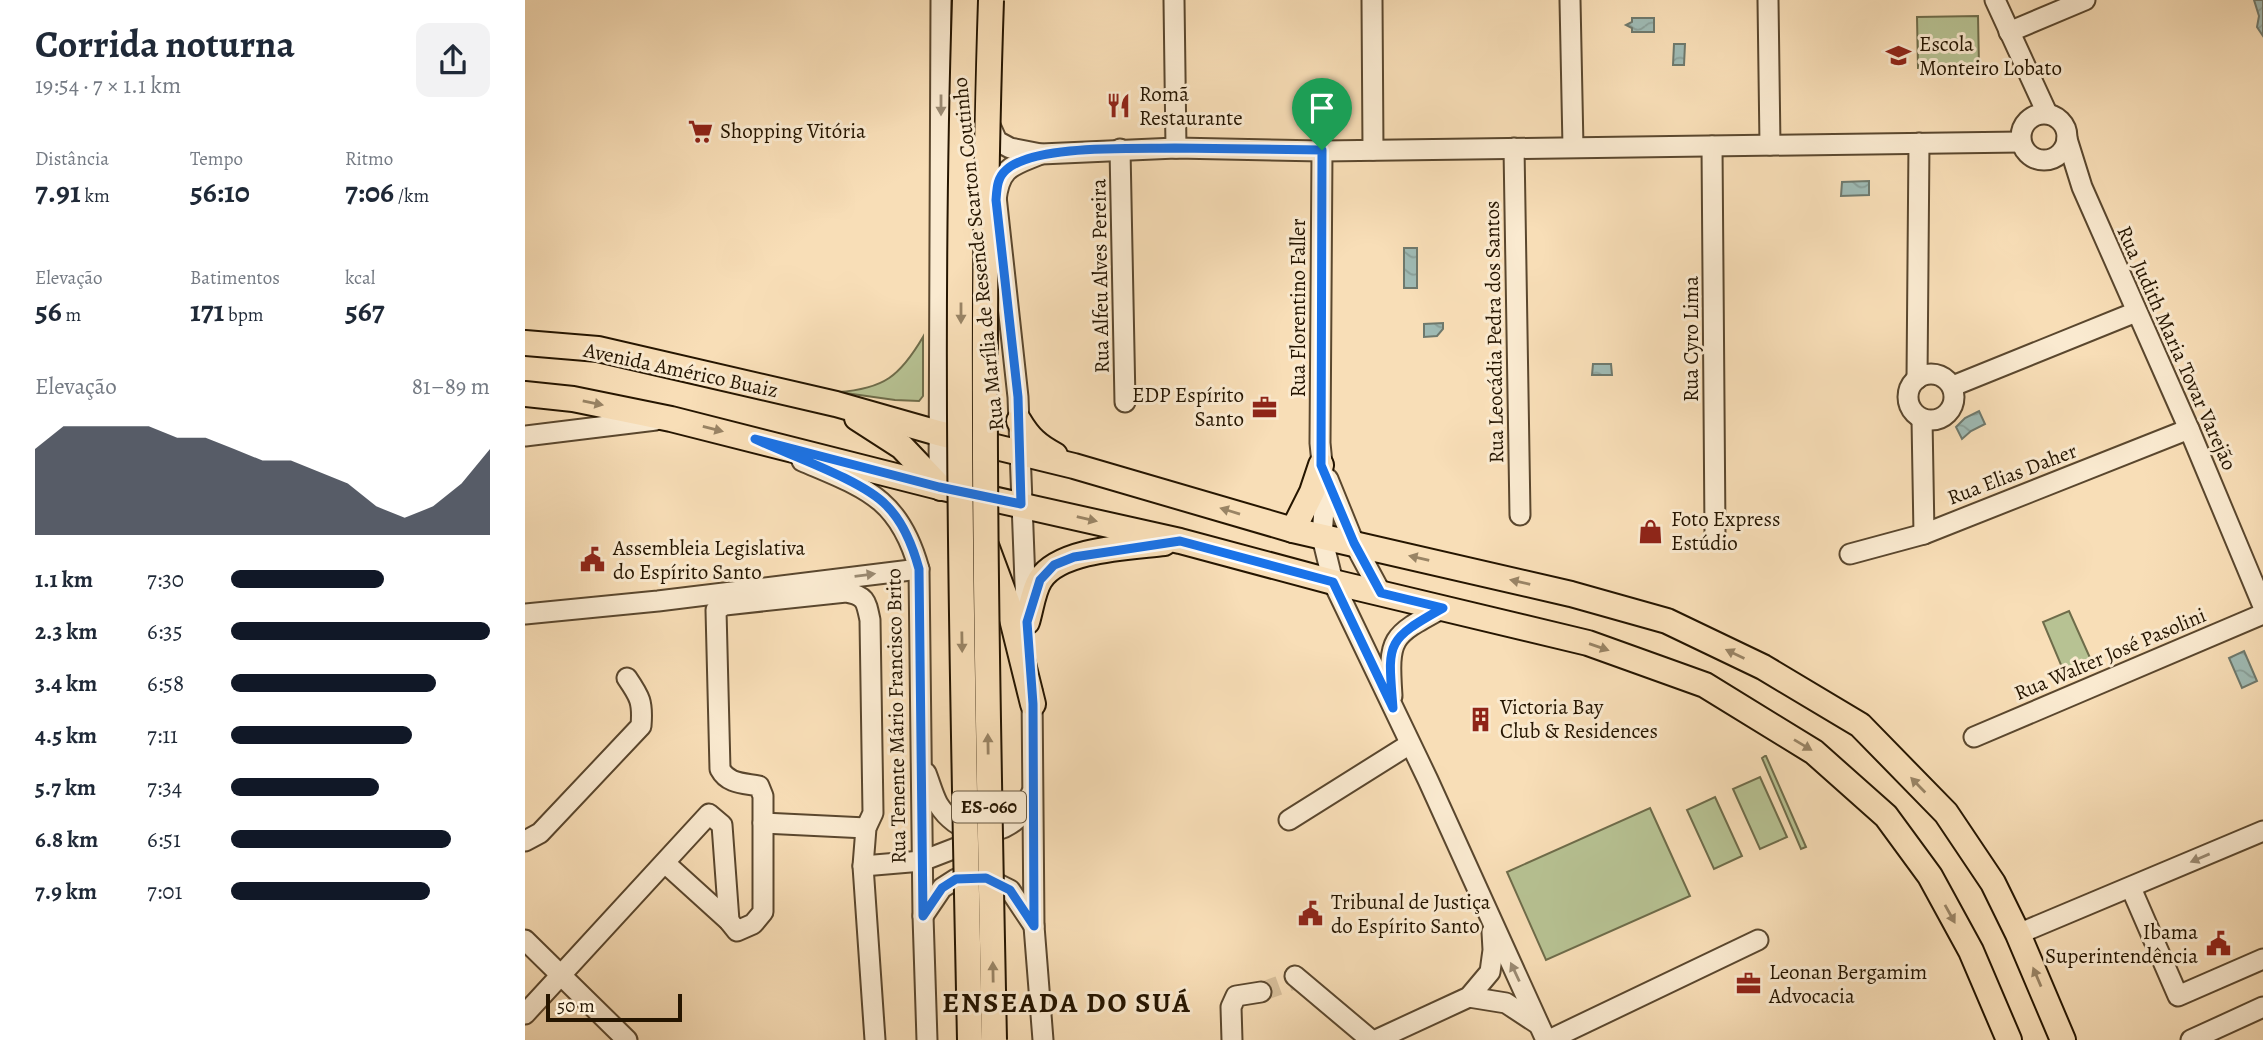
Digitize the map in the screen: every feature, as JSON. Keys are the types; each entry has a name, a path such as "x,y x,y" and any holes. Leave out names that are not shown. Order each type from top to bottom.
{"main road":[{"name":"ES-060","path":"965,0 962,101 960,574 970,1040"},
{"name":"ES-060","path":"991,0 985,573 994,1040"},
{"name":"Avenida Américo Buaiz","path":"525,343 598,349 836,404 938,433 1074,466"},
{"path":"525,394 573,398 671,419 939,487 1180,541 1333,582 1588,643 1705,685 1814,751 1886,816 1930,876 1971,951 2009,1040"},
{"path":"836,404 902,447 939,487 989,550 1009,607 1033,704"},
{"path":"1019,421 1028,436 1038,445 1074,466 1293,530 1571,594 1667,621 1763,667 1860,724 1946,813 1993,883 2063,1040"},
{"path":"1293,530 1312,492 1321,465"},
{"path":"1027,622 1040,580 1054,565 1097,552 1180,541"}],"street":[{"name":"Rua Marília de Resende Scarton Coutinho","path":"939,487 941,0"},
{"name":"Rua Marília de Resende Scarton Coutinho","path":"975,0 979,16 1019,421 1021,504 1033,704 1034,926 1043,1040"},
{"path":"1174,0 1175,148"},
{"path":"1372,0 1373,150"},
{"path":"1570,0 1573,147"},
{"path":"1767,0 1770,145"},
{"path":"1995,0 2047,113"},
{"path":"2009,32 2085,0"},
{"path":"2040,160 2056,157 2067,139 2064,125 2047,113 2039,113 2028,119 2021,131 2021,142 2031,156 2060,170 2082,187"},
{"path":"988,121 997,141 1010,149 1041,154 1175,148 1373,150 2021,142"},
{"name":"Rua Judith Maria Tovar Varejão","path":"2067,139 2082,187 2189,429 2263,606"},
{"path":"1917,379 1919,143"},
{"name":"Rua Cyro Lima","path":"1712,146 1715,532"},
{"name":"Rua Leocádia Pedra dos Santos","path":"1514,148 1520,515"},
{"name":"Rua Alfeu Alves Pereira","path":"1120,149 1125,402"},
{"name":"Rua Florentino Faller","path":"1322,150 1321,465 1325,494 1322,537 1333,582 1545,1035"},
{"path":"996,200 998,181 1007,169 1041,154"},
{"path":"1952,386 2136,312"},
{"path":"1932,373 1947,380 1952,386 1955,399 1950,412 1938,420 1922,419 1913,412 1908,396 1917,379 1932,373"},
{"path":"525,436 671,419"},
{"path":"1922,419 1924,534"},
{"name":"Rua Elias Daher","path":"1850,554 1924,534 2189,429"},
{"name":"Rua Tenente Mário Francisco Brito","path":"755,439 861,487 887,506 912,543 919,569 927,1040"},
{"name":"Rua Florentino Faller","path":"1321,465 1354,543 1381,593"},
{"path":"525,614 642,603 919,569"},
{"path":"665,863 737,931 753,924 763,912 763,796 759,786 733,781 725,777 720,769 716,610 725,605 846,592 859,594 867,602 870,620 873,813 866,828 863,866 875,1040"},
{"path":"1393,708 1390,664 1392,646 1404,631 1443,608"},
{"name":"Rua Walter José Pasolini","path":"1974,737 2263,614"},
{"path":"525,841 540,833 641,726 643,708 640,697 627,678"},
{"path":"1289,820 1316,801 1383,767 1410,744"},
{"path":"922,762 938,803 955,824 980,833 999,831"},
{"path":"863,866 922,861 999,831 1020,817 1033,789"},
{"path":"525,1014 709,814 722,825 729,921"},
{"path":"763,823 866,828"},
{"path":"2018,934 2263,831"},
{"path":"923,916 942,888 956,879 986,878 1010,890 1034,926"},
{"path":"2131,888 2178,996 2263,959"},
{"path":"1295,976 1374,1040 1469,997 1490,972 1493,950 1491,920"},
{"path":"525,940 627,1040"},
{"path":"1469,997 1506,1003 1545,1035 1758,940"},
{"path":"1232,1040 1231,1007 1236,996 1261,992"},
{"path":"2191,1040 2263,1007"}],"green space":[{"path":"1978,16 1979,67 1918,68 1917,17"},
{"path":"923,337 923,396 919,401 838,392 867,388 889,378 906,362"},
{"path":"2069,611 2091,660 2064,672 2043,622"},
{"path":"1766,756 1806,847 1801,849 1762,758"},
{"path":"1760,777 1787,837 1760,849 1733,789"},
{"path":"1715,797 1742,856 1714,869 1687,810"},
{"path":"1650,808 1690,896 1546,960 1507,872"}],"water":[{"path":"2254,0 2263,0 2263,36 2257,27 2259,16"},
{"path":"1632,18 1654,18 1654,32 1632,32 1632,28 1626,25 1632,22"},
{"path":"1674,44 1685,44 1684,65 1673,65"},
{"path":"1869,181 1869,195 1841,196 1842,182"},
{"path":"1404,248 1417,248 1417,288 1404,288"},
{"path":"1443,323 1443,329 1437,336 1424,337 1424,324"},
{"path":"1593,364 1611,364 1612,375 1592,375"},
{"path":"1979,411 1985,424 1962,439 1956,427 1965,418"},
{"path":"2244,651 2257,681 2242,688 2229,658"}],"tunnel":[{"path":"1261,992 1291,981 1295,976"}],"place":[{"name":"Escola Monteiro Lobato","path":"1899,56"},
{"name":"Romã Restaurante","path":"1119,106"},
{"name":"Shopping Vitória","path":"700,131"},
{"name":"EDP Espírito Santo","path":"1264,407"},
{"name":"Foto Express Estúdio","path":"1651,531"},
{"name":"Assembleia Legislativa do Espírito Santo","path":"593,560"},
{"name":"Victoria Bay Club & Residences","path":"1480,719"},
{"name":"Tribunal de Justiça do Espírito Santo","path":"1311,914"},
{"name":"Ibama Superintendência","path":"2218,944"},
{"name":"Leonan Bergamim Advocacia","path":"1749,984"}],"district":[{"name":"ENSEADA DO SUÁ","path":"1067,1003"}],"route":[{"path":"1120,149 1322,150 1321,465 1354,543 1381,593 1443,608 1404,631 1392,646 1390,664 1393,708 1333,582 1180,541 1097,552 1054,565 1040,580 1027,622 1033,704 1034,926 1010,890 986,878 956,879 942,888 923,916 919,569 912,543 887,506 861,487 755,439 939,487 1021,504 1018,397 996,200 998,181 1007,169 1041,154 1120,149"}]}
